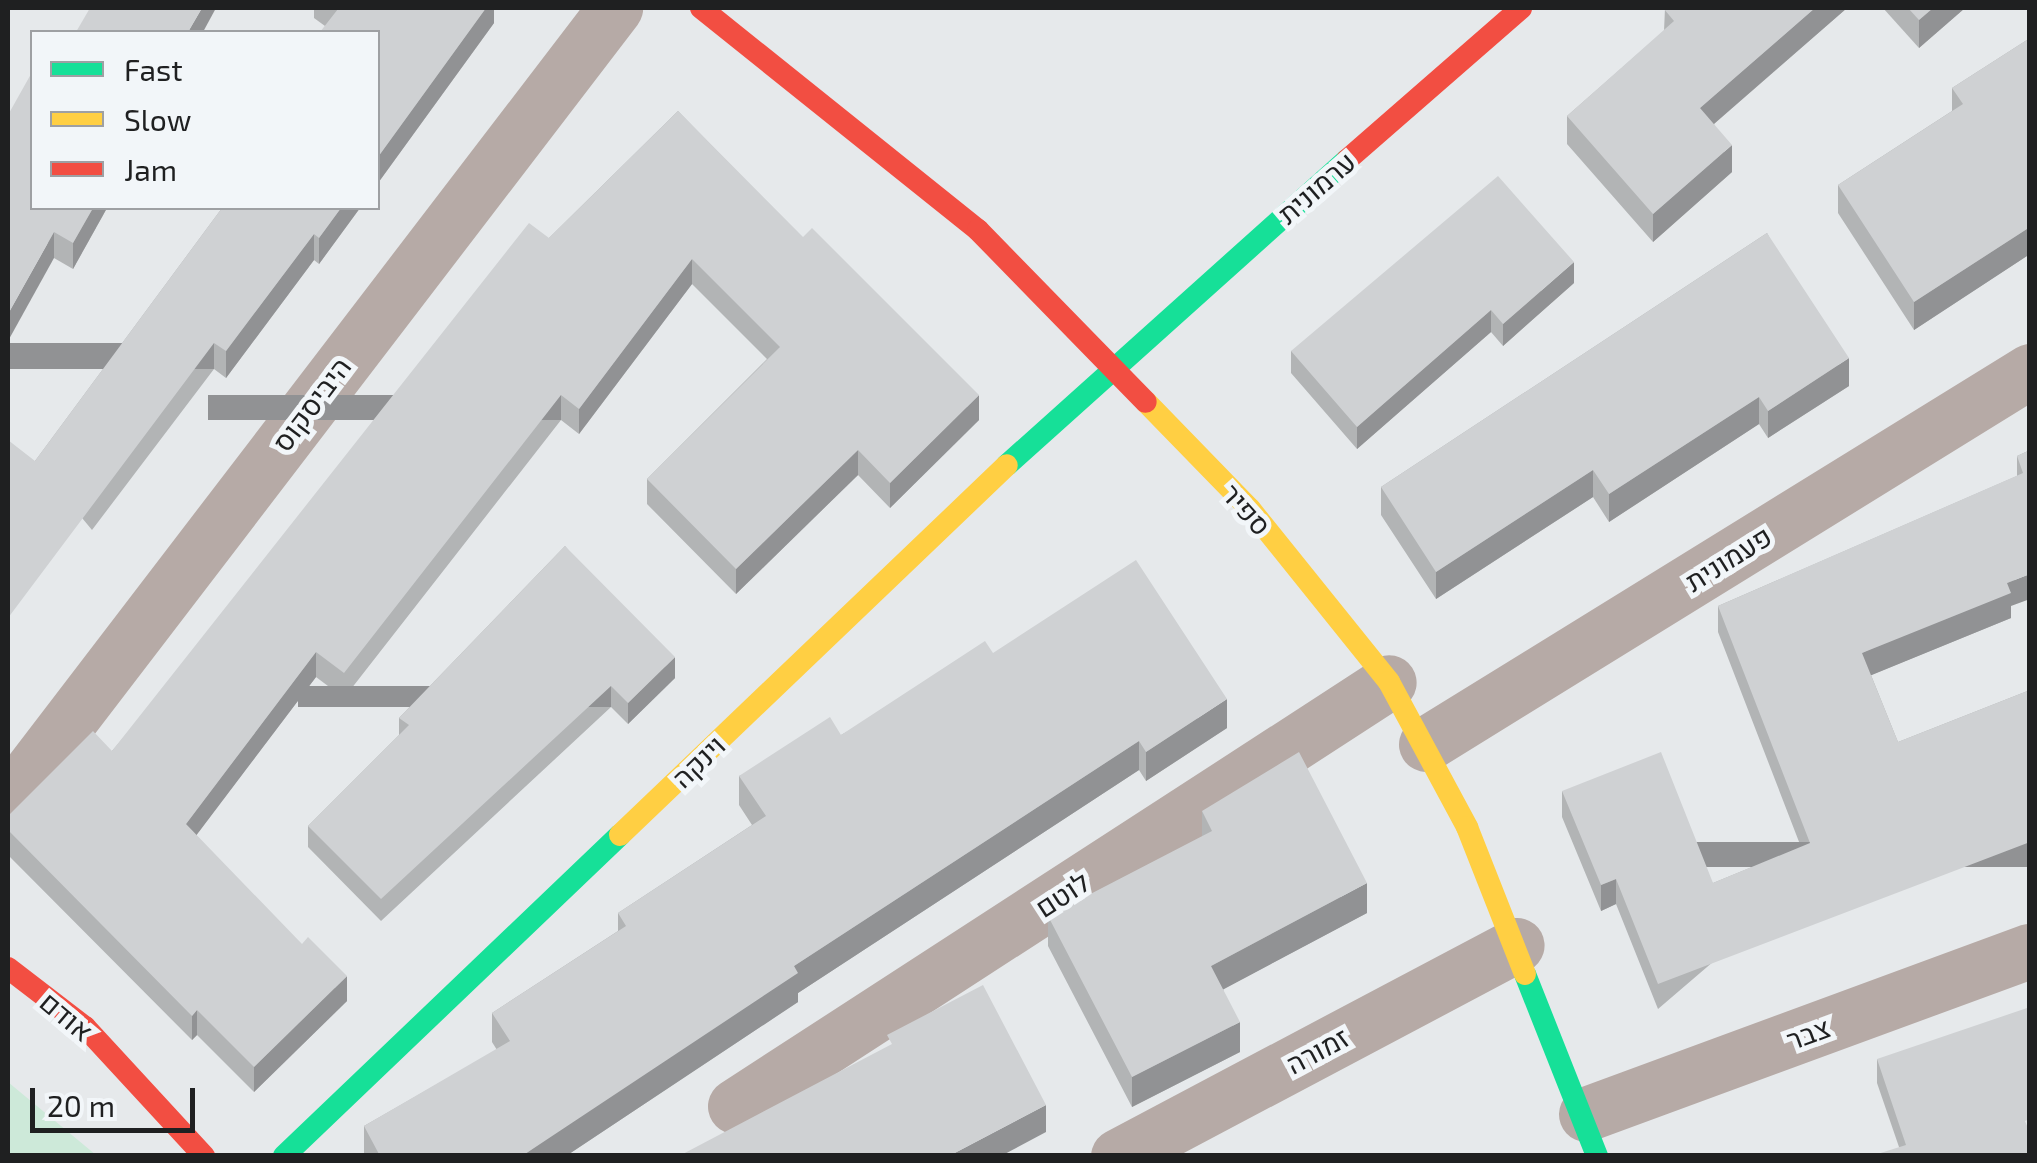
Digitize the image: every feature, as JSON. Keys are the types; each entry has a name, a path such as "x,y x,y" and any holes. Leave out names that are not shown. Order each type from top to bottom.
{"street":[{"name":"היביסקוס","path":"8,801 615,8"},
{"name":"ספיר","path":"702,8 978,230 1250,509 1389,682 1426,744 1517,945 1591,1135"},
{"name":"ערמונית","path":"1111,366 1521,8"},
{"name":"וינקה","path":"284,1156 1111,366"},
{"name":"פעמונית","path":"1426,744 2030,371"},
{"name":"לוטם","path":"734,1106 1389,682"},
{"name":"זמורה","path":"1118,1156 1517,945"},
{"name":"צבר","path":"1591,1135 2030,951"},
{"name":"אודם","path":"8,968 85,1027 204,1156"}],"green space":[{"path":"8,1082 96,1155 8,1155"}],"building":[{"path":"90,8 202,8 189,30 77,30"},
{"path":"335,8 486,8 380,154 380,30 322,30 338,9"},
{"path":"1665,8 1815,8 1700,108 1732,145 1653,214 1567,116 1674,21"},
{"path":"1908,8 1933,8 1919,20"},
{"path":"2030,38 2030,227 1914,302 1838,185 1963,104 1952,88"},
{"path":"30,76 30,210 92,210 73,243 54,232 8,314 8,115"},
{"path":"678,111 803,237 812,228 979,395 890,483 858,450 736,569 647,479 780,347 692,259 579,409 561,395 344,673 316,652 186,824 302,944 308,937 347,976 254,1067 197,1010 192,1016 8,830 8,816 93,731 112,751 529,223 549,238"},
{"path":"1498,176 1574,262 1503,324 1491,310 1357,427 1291,351"},
{"path":"221,210 340,210 319,238 314,234 226,351 214,343 8,618 8,440 35,461"},
{"path":"1767,233 1849,358 1768,411 1759,397 1609,494 1593,470 1436,572 1381,487"},
{"path":"2030,450 2030,574 2007,583 2011,593 1862,653 1898,742 2030,690 2030,842 1658,984 1616,879 1601,885 1562,791 1661,752 1713,883 1810,843 1718,606 2023,473 2017,456"},
{"path":"565,546 675,657 628,703 611,686 381,899 308,826 409,725 399,718"},
{"path":"1136,560 1227,699 1146,752 1139,741 794,966 798,973 522,1156 380,1156 364,1126 510,1041 492,1013 626,926 618,913 766,816 739,776 830,717 841,735 985,641 993,653"},
{"path":"1299,752 1367,883 1211,966 1240,1022 1132,1077 1048,916 1212,831 1202,811"},
{"path":"983,985 1046,1105 949,1156 679,1156 892,1044 887,1035"},
{"path":"2030,1007 2030,1119 2025,1121 2030,1133 2030,1156 1871,1156 1906,1145 1877,1059"}],"traffic: fast":[{"path":"1007,465 1347,160"},
{"path":"284,1156 620,835"},
{"path":"1525,974 1597,1156"}],"traffic: slow":[{"path":"1146,402 1250,509 1389,682 1467,827 1525,974"},
{"path":"620,835 1007,465"}],"traffic: jam":[{"path":"701,8 978,230 1146,402"},
{"path":"1347,160 1521,8"},
{"path":"8,968 85,1027 204,1156"}]}
